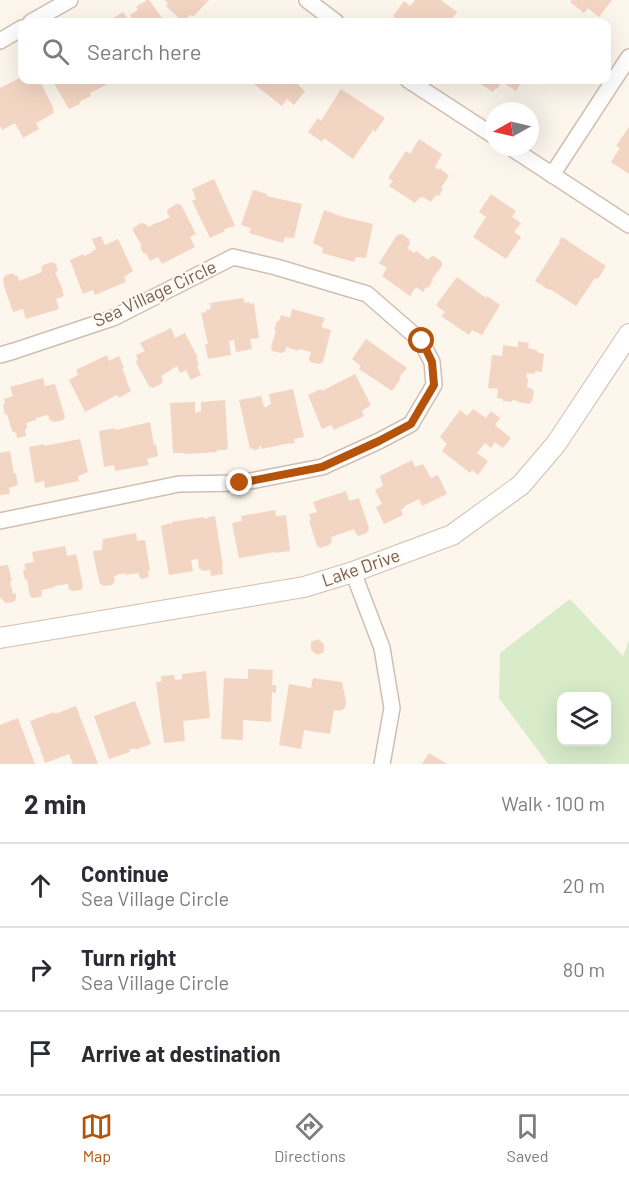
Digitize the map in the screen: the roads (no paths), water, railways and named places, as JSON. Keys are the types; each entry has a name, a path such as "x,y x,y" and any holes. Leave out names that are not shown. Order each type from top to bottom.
{"street":[{"path":"38,18 70,0"},
{"path":"307,0 331,18"},
{"path":"0,40 18,30"},
{"path":"552,175 629,57"},
{"path":"414,84 485,130"},
{"path":"524,156 629,225"},
{"name":"Sea Village Circle","path":"0,355 113,318 233,257 276,267 367,294 422,341 432,362 434,385 411,424 322,467 240,483 179,484 0,521"},
{"name":"Lake Drive","path":"0,638 304,587 353,572 452,535 521,485 556,444 629,334"},
{"path":"353,572 382,648 392,708 382,764"}]}
